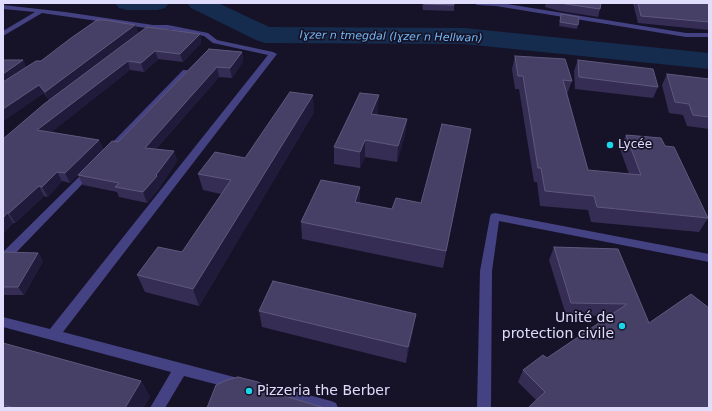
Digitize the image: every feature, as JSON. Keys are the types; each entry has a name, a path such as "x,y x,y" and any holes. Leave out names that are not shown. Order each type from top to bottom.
{"street":[{"path":"477,3 496,4 686,35 709,35"},
{"path":"3,7 42,11 150,29 168,27 206,34 212,45 273,54 53,335"},
{"path":"3,34 42,11"},
{"path":"3,260 193,65"},
{"path":"484,408 486,271 495,217 709,258"},
{"path":"3,322 248,386"},
{"path":"157,408 181,368"},
{"path":"263,390 331,408"}],"building":[{"path":"423,3 454,3 454,5 424,4"},
{"path":"559,3 601,3 600,9"},
{"path":"638,3 709,3 709,22 641,16"},
{"path":"561,14 579,17 578,25 560,22"},
{"path":"97,20 135,25 45,92 39,85 3,109 3,82 36,61 41,61"},
{"path":"147,27 200,34 180,54 155,51 141,63 128,61 37,130 99,140 65,173 57,172 42,187 39,186 3,218 3,139 44,104"},
{"path":"209,49 242,52 230,68 217,67 145,148 174,151 156,175 157,176 143,192 115,187 119,183 78,175 112,141 118,142"},
{"path":"515,56 565,59 572,81 563,80 588,170 641,175 626,135 661,138 665,146 674,147 708,218 597,207 594,196 545,191 541,168 538,168 523,76 518,76"},
{"path":"3,60 23,60 3,74"},
{"path":"578,60 653,69 658,87 579,77"},
{"path":"667,74 709,79 709,117 693,115 689,104 675,102"},
{"path":"290,92 313,95 193,289 137,275 158,247 182,252 231,180 198,174 215,152 245,158"},
{"path":"360,93 379,95 371,114 407,119 398,146 365,140 360,152 334,147"},
{"path":"442,124 471,129 446,251 301,222 321,180 360,187 355,202 392,209 396,198 421,203"},
{"path":"554,247 618,249 649,323 691,294 709,308 709,408 529,407 545,392 523,370 543,355 547,358 627,304 571,303"},
{"path":"4,252 38,253 18,287 3,287"},
{"path":"273,281 416,314 408,347 259,311"},
{"path":"3,343 141,381 125,408 14,408 3,405"},
{"path":"238,377 258,382 288,397 325,408 207,408 216,385"}],"waterway":[{"name":"Iɣzer n tmegdal (Iɣzer n Hellwan)","path":"127,3 157,3"},
{"name":"Iɣzer n tmegdal (Iɣzer n Hellwan)","path":"199,3 265,35 464,36 709,61"}],"place":[{"name":"Lycée","path":"610,145"},
{"name":"Unité de protection civile","path":"622,326"},
{"name":"Pizzeria the Berber","path":"249,391"}]}
